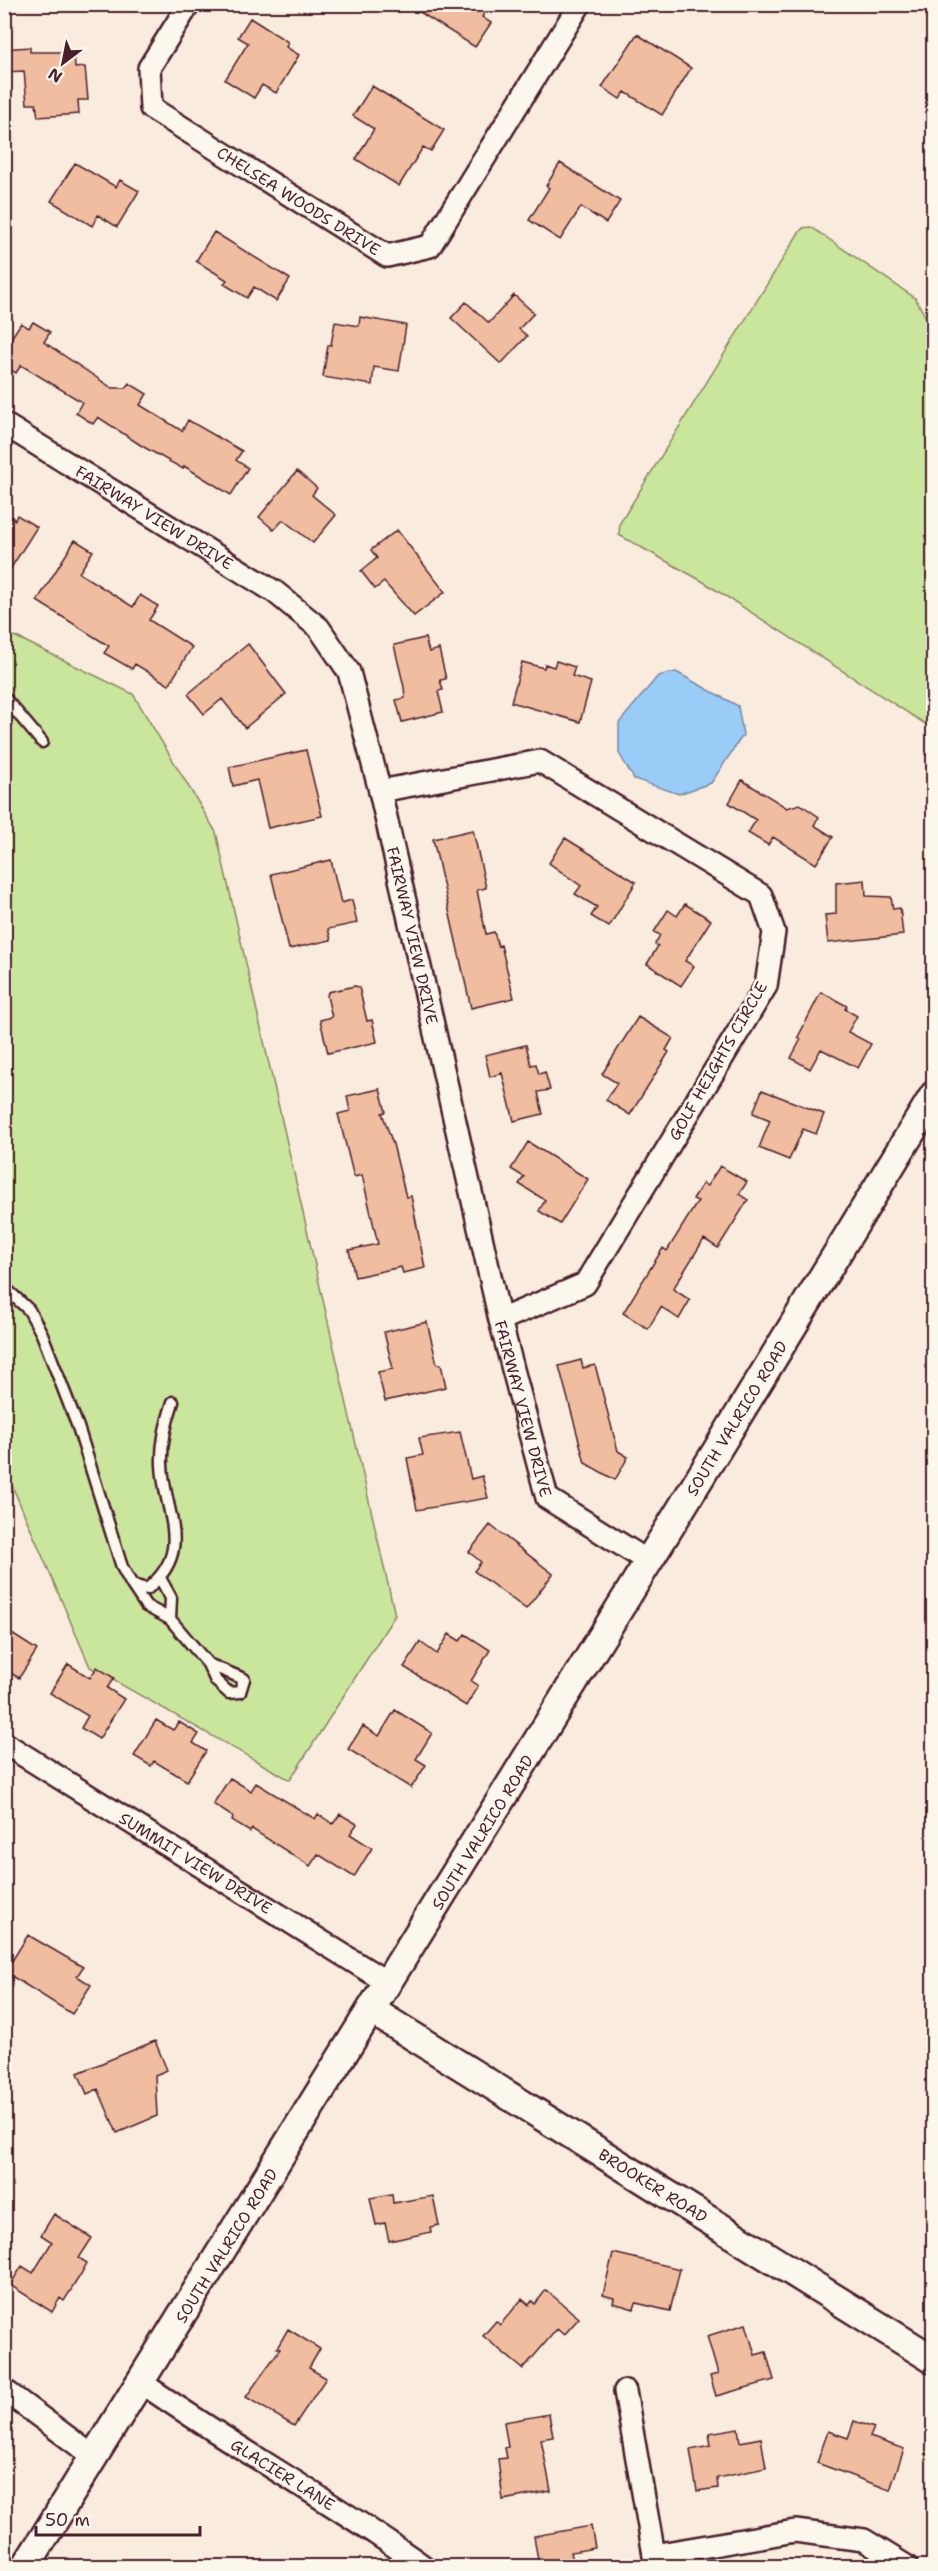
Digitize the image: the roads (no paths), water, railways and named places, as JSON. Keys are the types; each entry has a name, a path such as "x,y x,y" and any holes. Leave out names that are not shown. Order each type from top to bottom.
{"street":[{"name":"CHELSEA WOODS DRIVE","path":"189,4 149,68 152,108 387,256 430,246 580,4"},
{"name":"FAIRWAY VIEW DRIVE","path":"4,424 274,592 319,628 349,672 380,791 500,1320 547,1498 649,1562"},
{"name":"GOLF HEIGHTS CIRCLE","path":"380,791 540,761 760,895 774,932 766,986 585,1284 500,1320"},
{"name":"SOUTH VALRICO ROAD","path":"26,2566 142,2383 649,1562 933,1095"},
{"name":"SUMMIT VIEW DRIVE","path":"4,1743 388,1983"},
{"name":"BROOKER ROAD","path":"371,2010 933,2360"},
{"name":"GLACIER LANE","path":"142,2383 187,2415 348,2514 423,2566"},
{"path":"4,2390 94,2457"},
{"path":"625,2391 655,2561 795,2531 864,2540 906,2566"}],"lane":[{"path":"4,697 42,742"},
{"path":"4,1287 29,1311 42,1334 78,1427 122,1568 147,1606 170,1619 207,1664"},
{"path":"132,1585 147,1589 160,1578 171,1555 176,1533 162,1467 162,1435 173,1402"},
{"path":"160,1578 171,1598 170,1619"}],"water":[{"path":"676,672 738,706 743,735 711,783 679,794 634,779 619,753 619,723 658,676"}]}
